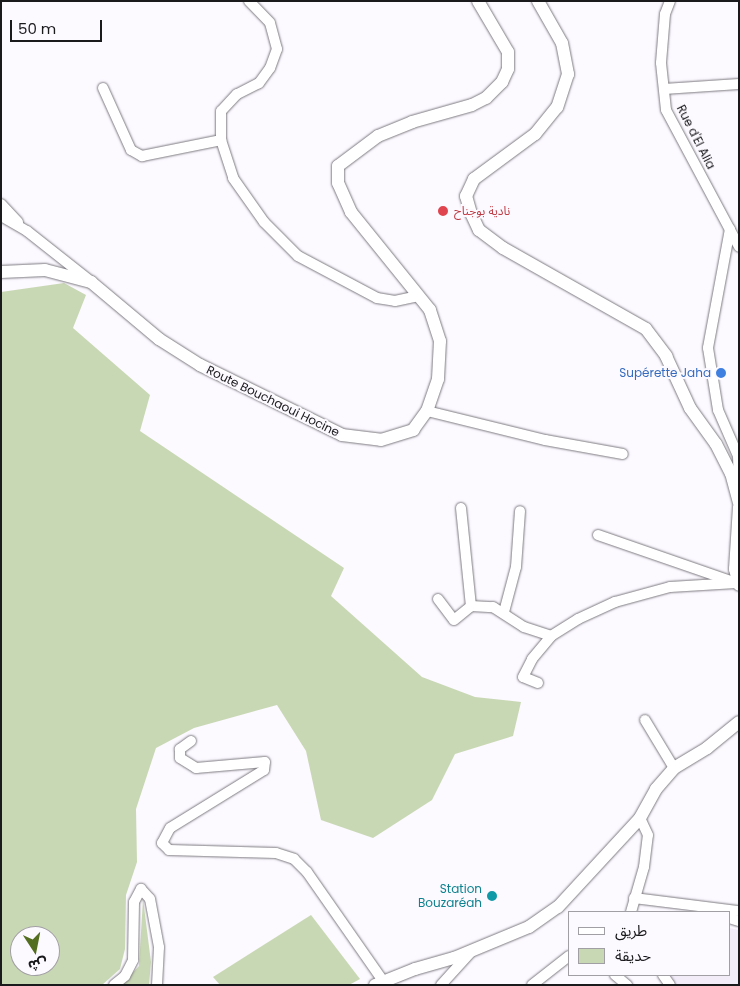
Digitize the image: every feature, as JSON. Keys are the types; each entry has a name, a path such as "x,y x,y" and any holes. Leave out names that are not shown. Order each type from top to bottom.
{"street":[{"path":"249,1 270,23 277,49 270,68 259,83 237,94 221,111 221,140 233,178 264,222 298,256 377,298 395,301 418,296"},
{"name":"Route Bouchaoui Hocine","path":"1,272 45,270 91,282 159,339 200,365 342,435 381,440 413,430 427,411 438,379 440,341 430,310 351,212 338,183 338,166 378,136 412,122 472,105 486,98 502,82 508,68 508,52 478,1"},
{"path":"538,1 562,43 568,74 557,107 534,134 474,179 466,196 471,213 479,230 503,248 646,329 666,356 690,408 716,444 731,472 739,502"},
{"name":"Rue d'El Alia","path":"670,1 665,14 661,63 666,110 739,247"},
{"path":"664,89 739,84"},
{"path":"103,88 131,150 142,156 221,140"},
{"path":"1,204 27,231 91,282"},
{"path":"1,216 27,231"},
{"path":"730,228 708,348 718,410 738,456 739,490"},
{"path":"427,411 545,440 623,454"},
{"path":"738,584 739,507"},
{"path":"461,508 472,606"},
{"path":"504,612 516,567 520,511"},
{"path":"598,535 738,584"},
{"path":"538,683 523,676 551,636 615,602 670,587 738,584"},
{"path":"438,598 454,620 472,606 493,608 504,612 524,627 551,636"},
{"path":"645,720 674,768"},
{"path":"191,741 180,749 180,758 196,768 265,762 264,770 170,828 162,843 169,850 276,854 294,859 307,872 379,983 454,958 529,927 558,907 640,818 656,789 674,768 707,748 739,722"},
{"path":"631,911 644,867 648,835 640,818"},
{"path":"114,985 125,976 133,960 134,902 140,888 150,899 159,948 157,985"},
{"path":"634,898 739,911"},
{"path":"676,903 704,911"},
{"path":"441,985 473,950"},
{"path":"532,985 568,957"},
{"path":"616,976 627,985"}],"shaded area":[{"path":"730,928 739,930 739,985 670,985 666,976 730,976"}],"green space":[{"path":"64,283 86,295 73,328 150,395 140,431 344,568 331,596 422,677 475,697 521,702 513,736 455,754 432,800 373,838 321,820 306,751 277,705 194,728 156,748 136,809 137,862 126,895 125,949 120,969 102,985 1,985 1,292"},
{"path":"143,899 151,962 149,985 121,985 139,966"},
{"path":"311,915 360,979 349,985 220,985 213,977"}],"place":[{"name":"نادية بوجناح","path":"443,211"},
{"name":"Supérette Jaha","path":"721,373"},
{"name":"Station Bouzaréah","path":"492,896"}]}
